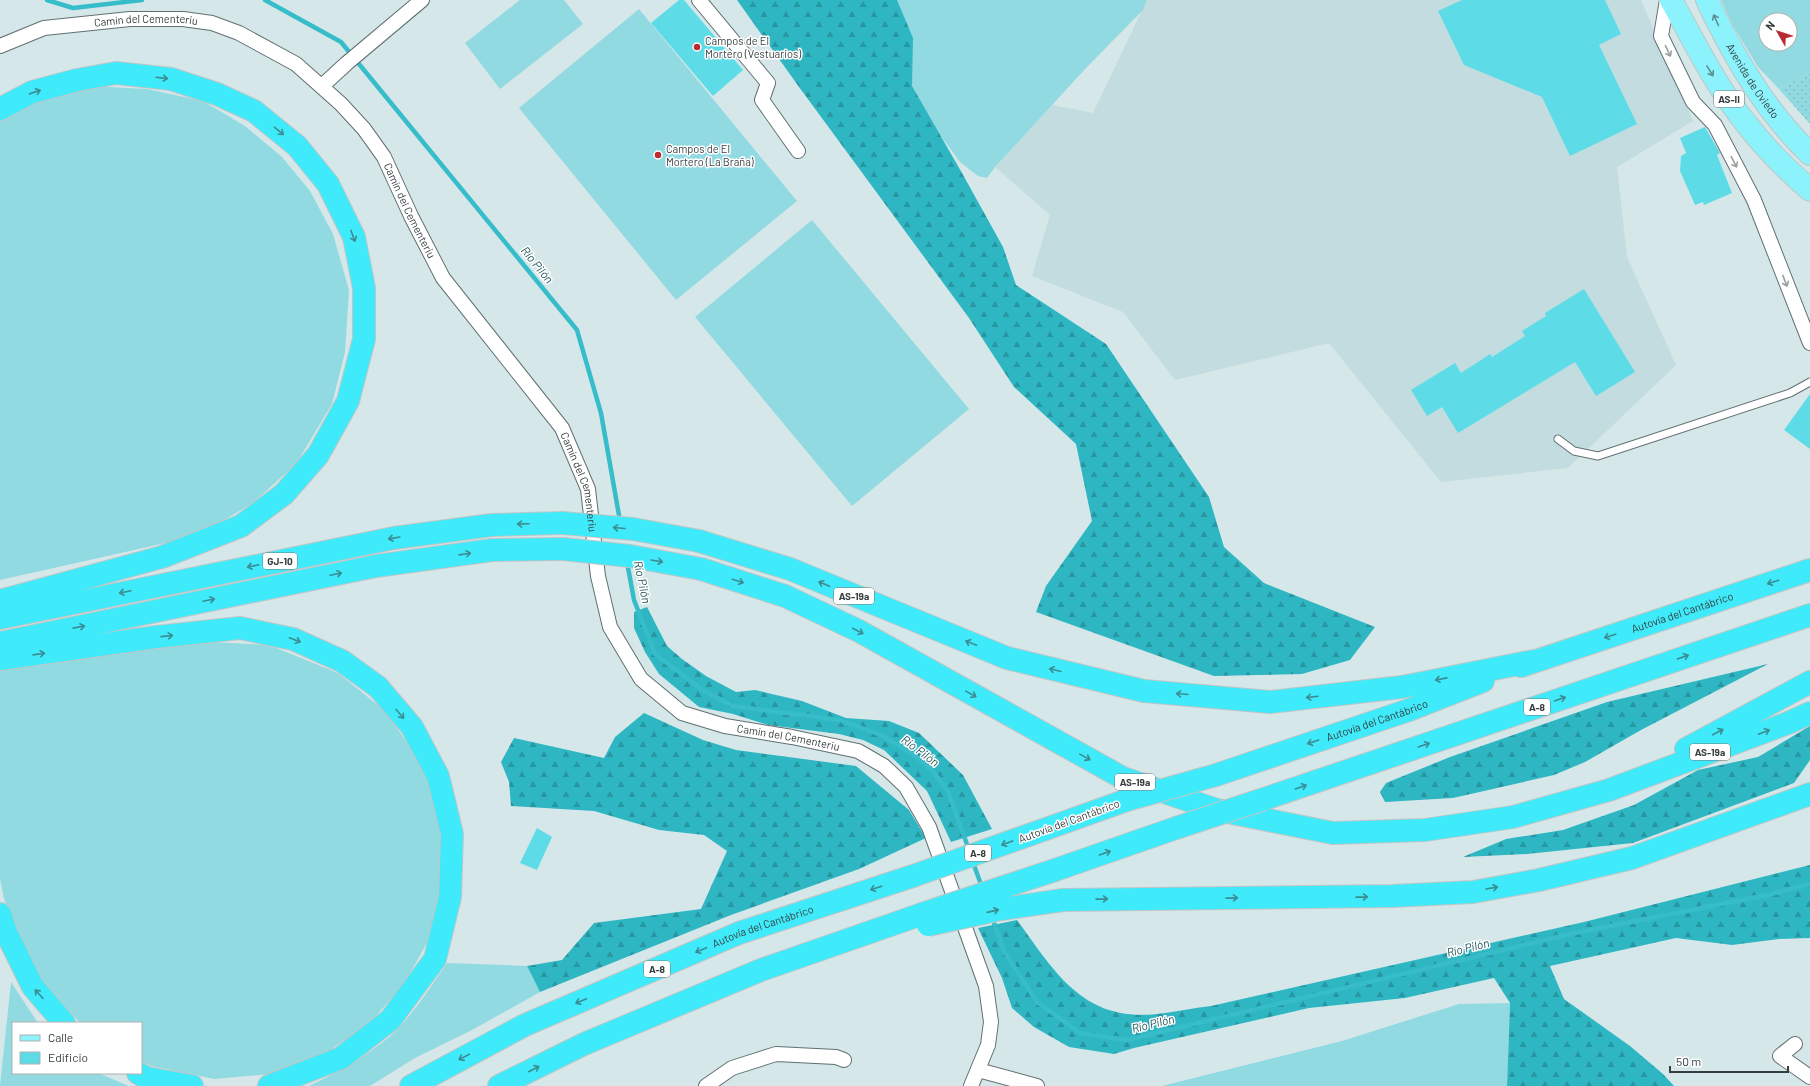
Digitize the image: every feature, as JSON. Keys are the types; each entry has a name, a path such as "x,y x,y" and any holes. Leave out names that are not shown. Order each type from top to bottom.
{"highway":[{"path":"0,109 32,92 77,80 116,73 171,79 217,94 254,112 297,146 328,184 354,237 364,288 364,339 348,401 318,455 284,494 241,526 162,557 0,601"},
{"name":"AS-19a","path":"562,523 633,529 699,541 790,569 1007,658 1144,691 1270,702 1402,687 1534,661"},
{"name":"GJ-10","path":"0,618 394,538 492,525 562,523"},
{"name":"GJ-10","path":"0,643 376,566 492,550 563,549 630,556 701,569"},
{"name":"AS-19a","path":"701,569 785,596 859,631 1123,778 1217,810 1333,832 1425,830 1513,817 1609,790 1788,723 1810,713"},
{"name":"Autovía del Cantábrico","path":"411,1086 525,1025 739,933 913,876 1128,800 1216,775 1408,710 1534,661 1810,570"},
{"name":"A-8","path":"499,1086 584,1044 761,970 926,919 1055,870 1176,828 1810,615"},
{"path":"0,659 156,637 240,628 293,639 342,661 378,687 412,727 438,776 452,834 450,897 435,959 390,1020 341,1058 269,1086"},
{"path":"1609,790 1810,682"},
{"path":"926,919 1063,900 1392,896 1473,892 1539,880 1632,858 1810,794"},
{"path":"0,914 6,932 33,987 63,1022"},
{"path":"140,1074 147,1078 192,1086"}],"main road":[{"name":"AS-II","path":"1671,0 1710,70 1744,122 1776,157 1810,190"},
{"name":"Avenida de Oviedo","path":"1707,0 1723,34 1741,66 1780,121 1810,154"}],"street":[{"path":"322,86 422,0"},
{"path":"699,0 768,83 762,100 798,151"},
{"path":"1667,0 1661,36 1693,102 1715,125 1754,200 1810,343"},
{"name":"Camín del Cementeriu","path":"0,46 44,28 130,19 190,20 212,23 239,33 296,64 322,86 364,130 384,157 411,216 443,278 562,428 588,489 598,576 610,627 642,679 682,713 725,726 792,736 858,751 884,766 906,787 929,827 986,986 991,1022 988,1045 971,1086"},
{"path":"1795,1044 1780,1056 1810,1077"},
{"path":"706,1086 732,1068 776,1054 836,1057 844,1060"},
{"path":"978,1070 1037,1086"}],"lane":[{"path":"1558,438 1574,451 1598,456 1790,393 1810,382"}],"shaded area":[{"path":"520,0 564,0 583,24 500,89 465,43"},
{"path":"868,0 1147,0 1143,10 1087,67 995,167 987,178 978,176 960,162 935,128 899,63"},
{"path":"1147,0 1641,0 1693,121 1617,167 1627,257 1676,365 1568,468 1441,482 1329,343 1175,380 1123,312 1032,276 1050,215 995,167 1052,105 1093,113"},
{"path":"1721,0 1810,0 1810,72 1779,89 1758,67 1732,24"},
{"name":"Campos de El Mortero (La Braña)","path":"639,9 797,201 676,300 519,108"},
{"path":"1810,72 1810,124 1779,89"},
{"path":"89,86 147,89 203,101 245,126 282,157 310,191 333,234 349,290 345,352 332,404 296,464 253,503 197,536 0,580 0,120 24,105"},
{"path":"812,220 969,409 852,506 695,317"},
{"path":"211,642 269,645 338,673 384,710 422,763 442,820 442,880 428,941 404,984 368,1025 325,1053 271,1074 214,1079 151,1066 142,1062 142,1022 79,1022 41,980 4,899 0,879 0,668"},
{"path":"447,963 527,966 540,992 472,1030 415,1058 370,1086 309,1086 359,1059 384,1041 403,1023"},
{"path":"11,982 37,1022 12,1022 12,1074 100,1074 129,1086 0,1086"},
{"path":"1510,1003 1507,1086 1162,1086 1342,1041 1459,1004"}],"green space":[{"path":"737,0 897,0 913,38 912,86 1003,247 1016,285 1106,344 1209,497 1224,547 1264,583 1375,627 1350,660 1302,674 1214,676 1036,612 1046,586 1092,521 1076,444 1014,387 969,318"},
{"path":"647,607 667,646 706,676 736,692 755,690 802,701 846,718 889,721 919,733 963,775 992,829 951,842 927,791 884,750 863,740 839,734 768,725 733,714 699,707 659,674 645,652 634,628 634,612"},
{"path":"1768,664 1641,730 1585,762 1554,775 1453,798 1385,802 1380,792 1386,783 1450,757 1607,702"},
{"path":"644,713 703,740 736,750 856,766 909,810 926,838 859,869 731,915 540,992 527,966 562,960 594,923 701,909 727,851 704,835 659,830 594,811 511,806 509,782 501,762 514,738 604,758 615,737"},
{"path":"1810,726 1810,760 1794,783 1633,843 1527,854 1463,857 1506,839 1563,830 1634,805 1698,770 1758,757"},
{"path":"1810,865 1810,938 1779,939 1732,945 1676,938 1550,966 1564,999 1630,1046 1663,1074 1674,1086 1507,1086 1510,1003 1494,978 1405,998 1309,1008 1134,1048 1114,1054 1069,1047 1034,1027 1012,1008 1002,978 978,928 1017,920 1058,975 1074,990 1090,1001 1109,1010 1131,1014 1157,1014 1211,1006 1584,922"}],"building":[{"name":"Campos de El Mortero (Vestuarios)","path":"679,0 684,0 743,70 713,96 651,23"},
{"path":"1462,0 1605,0 1621,34 1599,45 1637,124 1570,156 1542,97 1464,65 1438,11"},
{"path":"1705,127 1720,153 1717,155 1732,193 1704,205 1703,202 1695,205 1680,171 1681,156 1686,153 1680,138"},
{"path":"1584,289 1635,372 1596,396 1575,362 1458,433 1442,407 1427,416 1411,390 1455,363 1461,373 1490,354 1492,357 1525,336 1522,331 1546,316 1545,313"},
{"path":"1810,394 1810,449 1784,430"},
{"path":"537,828 552,837 537,870 520,863"}],"waterway":[{"name":"Río Pilón","path":"47,0 73,8 142,0"},
{"name":"Río Pilón","path":"265,0 341,42 577,330 601,413 620,521"},
{"name":"Río Pilón","path":"627,562 634,600 655,654 704,691 733,706 840,720 881,735 913,754 930,768 948,791 969,850"},
{"name":"Río Pilón","path":"972,860 982,887"},
{"name":"Río Pilón","path":"992,917 1004,951 1037,1002 1080,1033 1127,1040 1570,934 1767,895 1810,884"}],"place":[{"name":"Campos de El Mortero (Vestuarios)","path":"697,47"},
{"name":"Campos de El Mortero (La Braña)","path":"658,155"}]}
